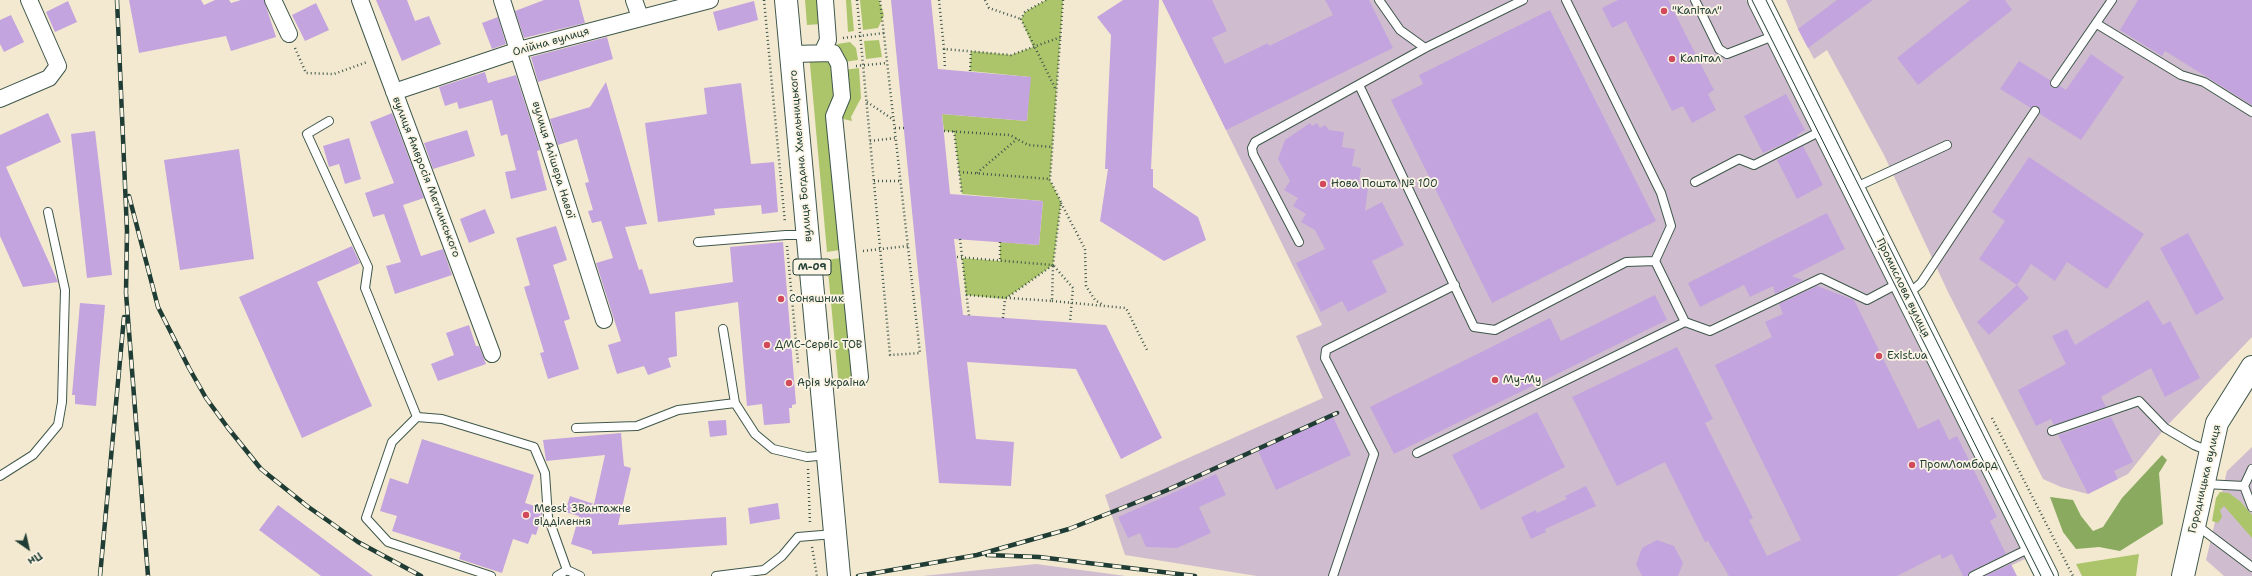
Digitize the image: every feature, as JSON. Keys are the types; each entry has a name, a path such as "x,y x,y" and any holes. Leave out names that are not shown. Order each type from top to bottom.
{"main road":[{"name":"вулиця Богдана Хмельницького","path":"786,0 809,235 839,576"},
{"name":"Промислова вулиця","path":"1759,0 2047,576"},
{"name":"Городницька вулиця","path":"2183,576 2217,423 2252,367"}],"street":[{"path":"0,99 49,78 58,66 29,0"},
{"path":"273,0 289,34"},
{"name":"вулиця Амвросія Метлинського","path":"360,0 492,354"},
{"name":"вулиця Алішера Навої","path":"502,0 604,320"},
{"path":"634,0 640,17"},
{"name":"Олійна вулиця","path":"394,92 519,50 640,17 710,0"},
{"path":"825,0 825,47"},
{"path":"792,54 825,47 833,53 839,68 842,97 834,116 846,253 860,377"}],"lane":[{"path":"1379,0 1400,30 1425,48"},
{"path":"1299,242 1253,154 1254,145 1425,48 1523,0"},
{"path":"1566,0 1661,192 1671,226 1655,261"},
{"path":"1695,0 1718,49 1727,54 1777,35"},
{"path":"2054,82 2097,24 2112,0"},
{"path":"2097,24 2181,75 2204,82 2252,112"},
{"path":"1359,85 1474,327 1495,330 1626,262 1655,261"},
{"path":"1655,261 1685,322 1710,331 1821,278 1867,300 1921,283 2035,111"},
{"path":"329,121 307,134 368,267 365,288 417,416"},
{"path":"1695,182 1739,159 1754,165 1824,130"},
{"path":"1853,188 1947,145"},
{"path":"0,476 33,455 58,425 62,402 65,290 48,212"},
{"path":"698,242 786,234 809,235"},
{"path":"1333,576 1374,454 1325,358 1326,350 1455,285"},
{"path":"1417,453 1685,322"},
{"path":"722,329 735,403 755,434 773,449 807,457 829,455"},
{"path":"2052,431 2139,401 2165,428 2194,445 2211,452"},
{"path":"576,428 637,426 678,410 735,403"},
{"path":"417,416 442,419 534,447 545,473 548,517 568,570 580,576"},
{"path":"417,416 392,442 366,518 388,542 491,576"},
{"path":"2252,469 2244,486 2252,507"},
{"path":"2204,484 2244,486"},
{"path":"2195,524 2252,567"},
{"path":"716,576 764,570 782,556 798,537 835,534"},
{"path":"1973,576 2033,547"},
{"path":"557,576 568,570"}],"path":[{"path":"764,0 799,369"},
{"path":"857,0 890,355 920,353 880,0"},
{"path":"939,0 945,69"},
{"path":"985,0 989,8 1021,19 1057,90"},
{"path":"1021,19 1025,12 1046,0"},
{"path":"1063,0 1050,178 1085,249 1086,286 1095,300 1104,306"},
{"path":"825,47 860,36 884,33"},
{"path":"289,34 306,73 334,74 381,56"},
{"path":"944,49 1011,54 1061,37"},
{"path":"970,51 970,71"},
{"path":"839,68 887,63"},
{"path":"866,102 894,120"},
{"path":"895,128 904,128"},
{"path":"944,131 1010,135 1028,145 1052,147"},
{"path":"954,131 962,194"},
{"path":"870,141 896,138"},
{"path":"978,173 1017,139"},
{"path":"959,172 1050,178"},
{"path":"874,181 901,181"},
{"path":"1052,301 1053,265 1061,202"},
{"path":"960,239 969,316"},
{"path":"1000,242 1000,261"},
{"path":"846,253 908,246"},
{"path":"957,258 1053,265 1073,288 1070,322"},
{"path":"1003,318 1005,299 1053,265"},
{"path":"966,295 1005,299 1072,302 1126,308 1148,352"},
{"path":"807,457 811,536 817,576"}],"shaded area":[{"path":"1162,0 1746,0 2025,559 1989,576 1257,576 1125,555 1105,495 1323,398 1296,336 1322,325"},
{"path":"1786,0 2252,0 2252,337 2165,428 2128,474 2088,494 2061,487 2043,479 1948,292 1884,155 1827,50 1814,59 1798,29"},
{"path":"2252,447 2252,576 2224,576 2206,560 2227,471"},
{"path":"1036,564 1126,576 923,576"}],"green space":[{"path":"805,0 818,0 821,24 807,25"},
{"path":"846,0 851,0 854,31 848,32"},
{"path":"860,0 879,0 884,15 878,28 863,30"},
{"path":"1046,0 1063,0 1050,180 1061,202 1053,265 1005,299 966,295 962,258 1000,261 1000,242 1039,245 1043,201 962,194 954,132 944,131 942,114 1027,121 1030,77 970,71 971,51 1011,55 1033,47 1021,19 1025,12"},
{"path":"879,40 882,57 866,59 864,41"},
{"path":"850,42 856,48 858,60 844,62 843,53 837,44"},
{"path":"809,53 836,58 834,116 846,249 827,252"},
{"path":"859,68 861,98 851,117 852,121 839,118 844,70"},
{"path":"847,257 859,372 839,388 827,260"},
{"path":"2162,455 2167,460 2159,473 2163,524 2120,551 2099,547 2076,549 2063,532 2050,497 2073,500 2081,516 2093,531 2103,527 2122,498"},
{"path":"2220,492 2229,493 2241,502 2252,515 2252,538 2224,506 2220,510 2222,517 2218,523 2212,521 2216,498"},
{"path":"2139,554 2136,576 2082,576 2076,564"}],"building":[{"path":"129,0 201,0 204,5 215,0 229,0 231,3 241,0 264,0 276,37 231,51 226,36 139,53"},
{"path":"376,0 407,0 415,21 429,16 441,44 402,61"},
{"path":"544,0 579,0 585,23 524,38 515,11"},
{"path":"891,0 931,0 938,69 1031,77 1027,121 942,114 950,194 1043,201 1039,245 954,239 963,315 1106,325 1162,438 1121,459 1076,369 967,362 976,439 1014,442 1011,486 939,483"},
{"path":"1123,0 1159,0 1151,169 1153,169 1153,187 1198,217 1206,240 1164,261 1100,221 1108,169 1105,169 1111,35 1097,17"},
{"path":"1162,0 1212,0 1227,31 1212,38 1225,64 1268,43 1269,46 1333,15 1325,0 1369,0 1393,48 1226,130"},
{"name":"Капітал","path":"1618,0 1668,0 1714,90 1708,94 1716,110 1692,123 1683,106 1672,111 1626,21 1612,28 1602,8"},
{"path":"1837,0 1873,0 1808,48 1798,29"},
{"path":"1970,0 2005,0 2012,10 1918,85 1897,58"},
{"path":"2138,0 2252,0 2252,105 2165,51 2162,56 2120,30"},
{"path":"68,1 77,22 55,32 46,12"},
{"path":"754,1 758,20 718,31 713,12"},
{"path":"316,3 329,30 305,41 292,15"},
{"path":"1550,10 1656,221 1492,303 1391,100 1423,84 1419,75"},
{"path":"11,15 24,42 4,52 0,44 0,20"},
{"path":"498,17 506,44 492,49 482,23"},
{"path":"607,37 613,59 538,82 531,57"},
{"path":"2091,54 2124,77 2081,140 2040,114 2038,106 2031,108 2000,89 2019,61 2050,80 2050,85 2052,88 2060,86 2066,90"},
{"path":"485,72 488,83 516,75 540,150 537,151 547,190 511,199 505,172 516,170 507,134 501,136 492,100 459,109 457,102 445,106 439,87"},
{"path":"606,82 647,224 625,227 639,270 642,269 650,294 733,282 730,247 783,242 796,404 792,405 792,408 789,408 790,423 764,425 762,404 747,406 738,302 675,312 677,356 668,358 671,367 648,375 644,366 617,374 608,345 621,341 596,263 613,258 601,221 592,223 588,211 593,210 585,183 589,182 577,139 558,145 550,119 590,107"},
{"path":"741,83 751,164 774,162 778,212 762,214 761,205 714,209 715,215 658,222 645,123 707,114 704,88"},
{"path":"1786,94 1805,130 1797,135 1798,137 1763,153 1744,116"},
{"path":"48,113 61,142 6,167 58,282 23,287 0,236 0,135"},
{"path":"392,113 424,198 403,205 421,256 443,249 452,275 395,294 386,266 401,262 384,214 373,217 365,193 394,183 370,122"},
{"path":"1310,123 1312,126 1317,123 1320,128 1325,125 1329,130 1344,132 1342,147 1355,149 1352,166 1361,168 1358,187 1368,188 1365,211 1382,202 1404,245 1372,261 1387,292 1348,312 1342,301 1321,312 1296,263 1325,249 1315,230 1301,222 1306,214 1293,206 1298,198 1284,190 1290,181 1278,159 1285,140"},
{"path":"467,130 475,156 433,169 424,143"},
{"path":"95,131 112,275 87,278 71,134"},
{"path":"349,138 361,179 345,184 339,164 329,167 323,146"},
{"path":"1803,146 1823,185 1797,199 1777,160"},
{"path":"239,149 254,259 180,270 164,160"},
{"path":"2029,157 2144,234 2107,289 2067,262 2055,281 2031,264 2017,285 1979,259 2005,221 1992,212"},
{"path":"485,209 495,233 469,243 460,219"},
{"path":"1827,213 1845,249 1792,276 1803,280 1775,294 1773,286 1750,297 1744,285 1700,307 1688,283"},
{"path":"556,226 567,260 553,265 570,319 564,321 579,369 548,379 540,353 544,352 524,287 530,285 516,238"},
{"path":"2188,233 2224,299 2196,315 2160,248"},
{"path":"352,246 360,263 317,282 372,406 302,438 239,297"},
{"path":"2017,285 2029,298 1989,335 1977,322"},
{"path":"1817,286 1854,300 1918,429 1939,419 1949,440 1957,436 1997,517 1990,521 2006,554 1971,571 1968,576 1963,576 1952,554 1942,559 1940,554 1897,576 1729,576 1708,541 1705,542 1665,462 1617,486 1572,397 1677,347 1713,419 1705,423 1753,518 1749,520 1767,556 1801,540 1715,365 1772,337 1765,322 1783,314 1779,304"},
{"path":"1655,295 1667,320 1394,454 1370,407 1550,318 1561,341"},
{"path":"2148,300 2163,325 2170,321 2200,378 2165,397 2151,368 2101,397 2106,407 2054,425 2051,419 2036,426 2018,390 2066,364 2052,336 2067,329 2075,345"},
{"path":"80,303 105,305 96,406 75,404 75,395 72,395"},
{"path":"469,325 476,346 479,346 486,364 438,381 431,364 454,355 446,333"},
{"path":"1537,412 1565,467 1481,510 1452,455"},
{"path":"1333,417 1351,455 1276,490 1258,451"},
{"path":"2111,417 2133,462 2114,471 2118,479 2088,494 2058,435"},
{"path":"726,420 727,435 710,437 708,421"},
{"path":"621,433 624,466 631,468 618,525 726,517 727,545 592,554 592,551 571,544 579,516 565,512 570,496 594,504 605,455 546,461 543,440"},
{"path":"422,439 534,475 525,503 542,508 542,515 536,535 532,534 528,544 513,539 502,573 459,559 461,553 392,531 397,516 380,511 390,478 408,484"},
{"path":"1216,474 1226,495 1199,507 1211,533 1177,548 1146,547 1140,533 1128,538 1118,517"},
{"path":"1586,486 1596,506 1545,529 1546,532 1531,539 1521,517 1536,510 1537,513 1567,499 1565,496"},
{"path":"778,503 780,519 750,524 748,508"},
{"path":"278,505 373,576 321,576 259,530"},
{"path":"1657,540 1674,546 1683,563 1678,576 1642,576 1636,564 1642,548"},
{"path":"2011,564 2017,576 1985,576"}],"tram line":[{"path":"1752,0 2041,576"},
{"path":"1766,0 2054,576"}],"railway":[{"path":"117,0 127,231 126,293 148,576"},
{"path":"129,196 158,307 206,398 228,428 261,469 307,506 358,542 421,576"},
{"path":"100,576 124,317"},
{"path":"858,576 977,555 1069,529 1165,491 1337,413"},
{"path":"987,555 1039,557 1195,576"}],"place":[{"name":"\"Капітал\"","path":"1664,11"},
{"name":"Капітал","path":"1672,59"},
{"name":"Нова Пошта № 100","path":"1323,184"},
{"name":"Соняшник","path":"781,299"},
{"name":"ДМС-Сервіс ТОВ","path":"767,345"},
{"name":"Exist.ua","path":"1879,356"},
{"name":"Му-Му","path":"1495,380"},
{"name":"Арія Украіна","path":"789,383"},
{"name":"ПромЛомбард","path":"1912,465"},
{"name":"Meest 3Вантажне відділення","path":"526,515"}]}
